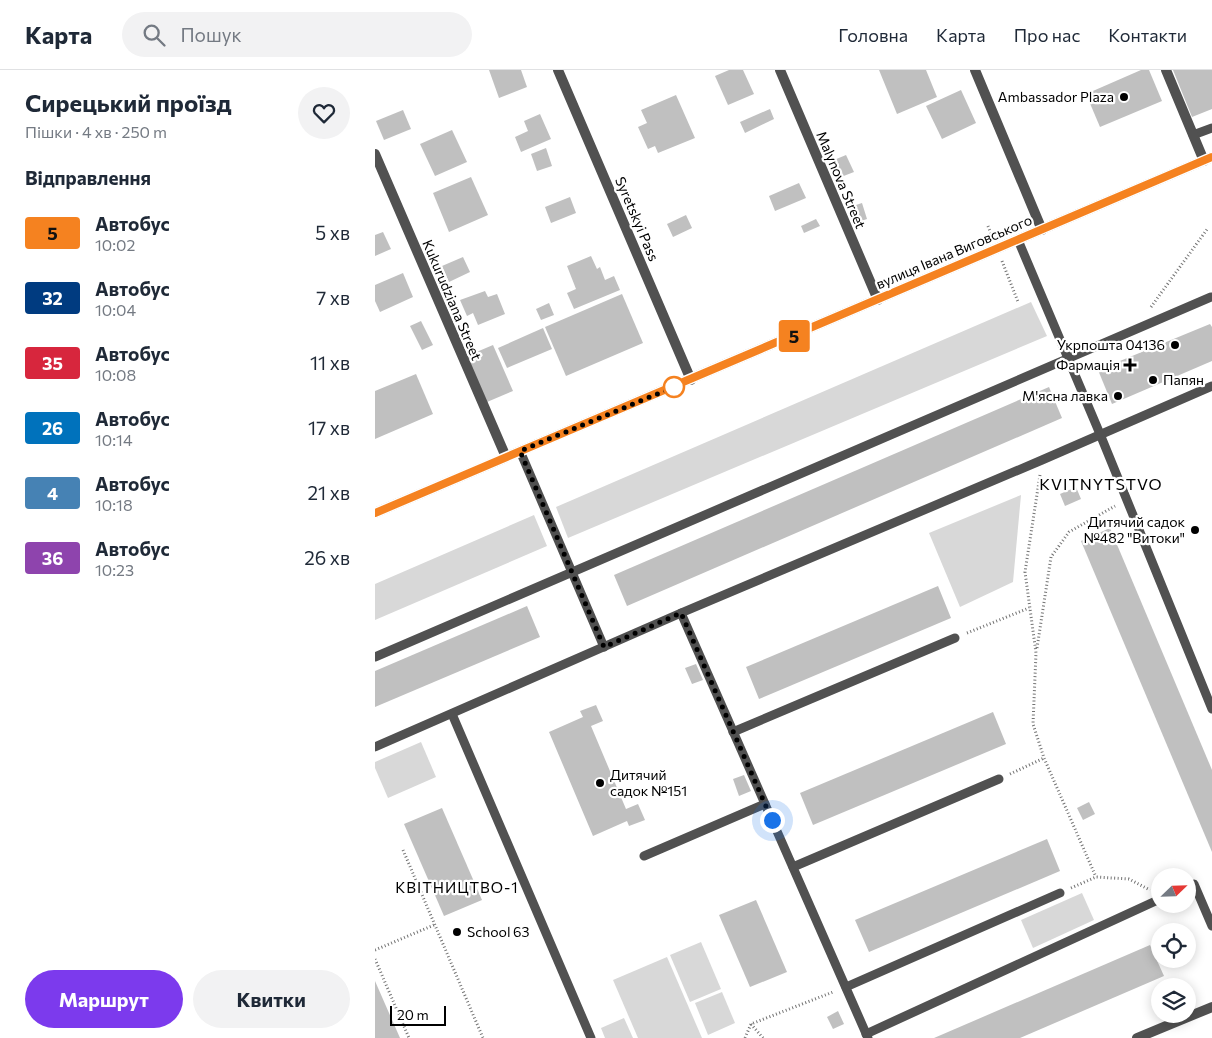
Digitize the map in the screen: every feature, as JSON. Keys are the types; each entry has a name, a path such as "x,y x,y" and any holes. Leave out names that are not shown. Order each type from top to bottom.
{"main road":[{"name":"вулиця Івана Виговського","path":"375,513 1208,159"}],"street":[{"name":"Syretskyi Pass","path":"559,70 691,380"},
{"name":"Malynova Street","path":"780,70 877,300"},
{"path":"975,70 1042,230"},
{"path":"1166,70 1193,135 1208,159"},
{"name":"Kukurudziana Street","path":"375,154 506,457"},
{"path":"1137,1038 1212,1007"}],"lane":[{"path":"1193,135 1212,128"},
{"path":"1018,240 1127,499 1212,709"},
{"path":"375,657 1211,297"},
{"path":"375,747 681,613 1212,386"},
{"path":"520,451 604,647"},
{"path":"681,613 867,1036 1151,903"},
{"path":"733,732 955,638"},
{"path":"452,714 591,1038"},
{"path":"793,867 999,779"},
{"path":"643,856 765,804"},
{"path":"1196,889 1212,926"},
{"path":"846,987 1060,893"}],"path":[{"path":"1135,330 1208,228"},
{"path":"997,249 1018,302"},
{"path":"1036,653 1025,572 1042,460"},
{"path":"1096,877 1043,758 1033,724 1036,653 1051,557 1069,532 1127,499"},
{"path":"955,638 1029,608"},
{"path":"999,779 1043,758"},
{"path":"403,850 483,1038"},
{"path":"1060,893 1096,877 1129,879 1151,890"},
{"path":"375,950 435,924"},
{"path":"375,959 409,1038"},
{"path":"745,1038 751,1024 846,987"},
{"path":"751,1024 763,1038"}],"shaded area":[{"path":"1031,302 1047,336 568,538 556,507"},
{"path":"1021,495 1013,582 960,607 929,533"},
{"path":"534,515 547,546 375,620 375,584"},
{"path":"421,742 436,777 388,798 375,768 375,762"},
{"path":"1082,893 1094,920 1033,948 1021,920"},
{"path":"701,942 721,989 690,1002 670,955"},
{"path":"667,957 702,1038 638,1038 613,980"},
{"path":"722,992 735,1023 708,1035 695,1003"},
{"path":"624,1018 633,1038 605,1038 601,1028"}],"building":[{"path":"489,70 521,70 527,87 499,98"},
{"path":"729,70 743,70 754,94 728,105 715,76"},
{"path":"879,70 926,70 937,97 897,114"},
{"name":"Ambassador Plaza","path":"1141,70 1149,70 1162,101 1100,127 1086,94"},
{"path":"1173,70 1212,70 1212,109 1192,117"},
{"path":"961,90 976,123 942,139 926,106"},
{"path":"676,95 695,138 658,153 655,146 648,149 638,127 647,123 641,110"},
{"path":"770,109 774,119 745,133 740,122"},
{"path":"403,110 411,129 384,140 376,121"},
{"path":"540,114 551,139 521,152 515,137 528,131 524,121"},
{"path":"452,130 467,162 435,176 420,144"},
{"path":"546,148 552,166 537,171 531,154"},
{"path":"846,155 854,172 841,177 834,160"},
{"path":"471,177 488,215 449,232 433,193"},
{"path":"799,183 806,198 775,211 769,196"},
{"path":"570,197 576,213 551,223 545,207"},
{"path":"862,203 867,219 855,223 850,207"},
{"path":"686,215 692,228 673,237 667,224"},
{"path":"816,219 820,226 804,233 801,226"},
{"path":"383,232 391,249 375,256 375,235"},
{"path":"591,256 597,269 600,267 605,280 614,276 620,290 574,309 567,293 576,289 567,266"},
{"path":"463,257 470,272 449,282 442,266"},
{"path":"403,273 413,297 380,312 375,301 375,285"},
{"path":"485,291 488,297 497,294 505,314 478,325 473,313 467,316 460,300"},
{"path":"622,294 643,343 566,376 545,327"},
{"path":"549,303 554,315 541,320 536,309"},
{"path":"421,321 433,345 422,350 410,326"},
{"path":"1210,324 1212,327 1212,361 1112,404 1098,370"},
{"path":"543,328 552,349 507,368 498,348"},
{"path":"493,345 513,391 487,402 467,356"},
{"path":"416,374 433,414 375,439 375,391"},
{"path":"1049,387 1062,418 627,606 614,575"},
{"path":"1076,487 1081,499 1065,506 1060,494"},
{"path":"1110,528 1212,770 1212,852 1081,541"},
{"path":"938,586 951,618 759,699 746,667"},
{"path":"527,606 540,637 375,707 375,671"},
{"path":"696,664 703,680 692,684 685,668"},
{"path":"596,705 603,721 591,726 626,809 638,804 645,820 629,826 627,821 593,836 549,732 583,717 580,711"},
{"path":"993,712 1006,744 813,825 800,793"},
{"path":"744,775 751,791 739,796 733,779"},
{"path":"1089,802 1095,814 1083,820 1077,808"},
{"path":"442,808 482,900 444,916 404,824"},
{"path":"1047,839 1060,871 869,952 855,920"},
{"path":"756,900 787,972 750,987 719,915"},
{"path":"1150,945 1151,968 1160,968 1164,976 1151,978 1151,982 1020,1038 934,1038"},
{"path":"375,981 400,1038 375,1038"},
{"path":"838,1011 844,1024 833,1029 827,1017"}],"bus line":[{"name":"5","path":"375,513 1212,157"}],"place":[{"name":"Ambassador Plaza","path":"1124,97"},
{"name":"Укрпошта 04136","path":"1175,345"},
{"name":"Фармація","path":"1130,365"},
{"name":"Папян","path":"1153,380"},
{"name":"М'ясна лавка","path":"1118,396"},
{"name":"Дитячий садок №482 \"Витоки\"","path":"1195,530"},
{"name":"Дитячий садок №151","path":"600,783"},
{"name":"School 63","path":"457,932"}],"district":[{"name":"KVITNYTSTVO","path":"1101,484"},
{"name":"КВІТНИЦТВО-1","path":"457,888"}],"route":[{"path":"674,387 520,451 604,647 681,613 772,820"}]}
